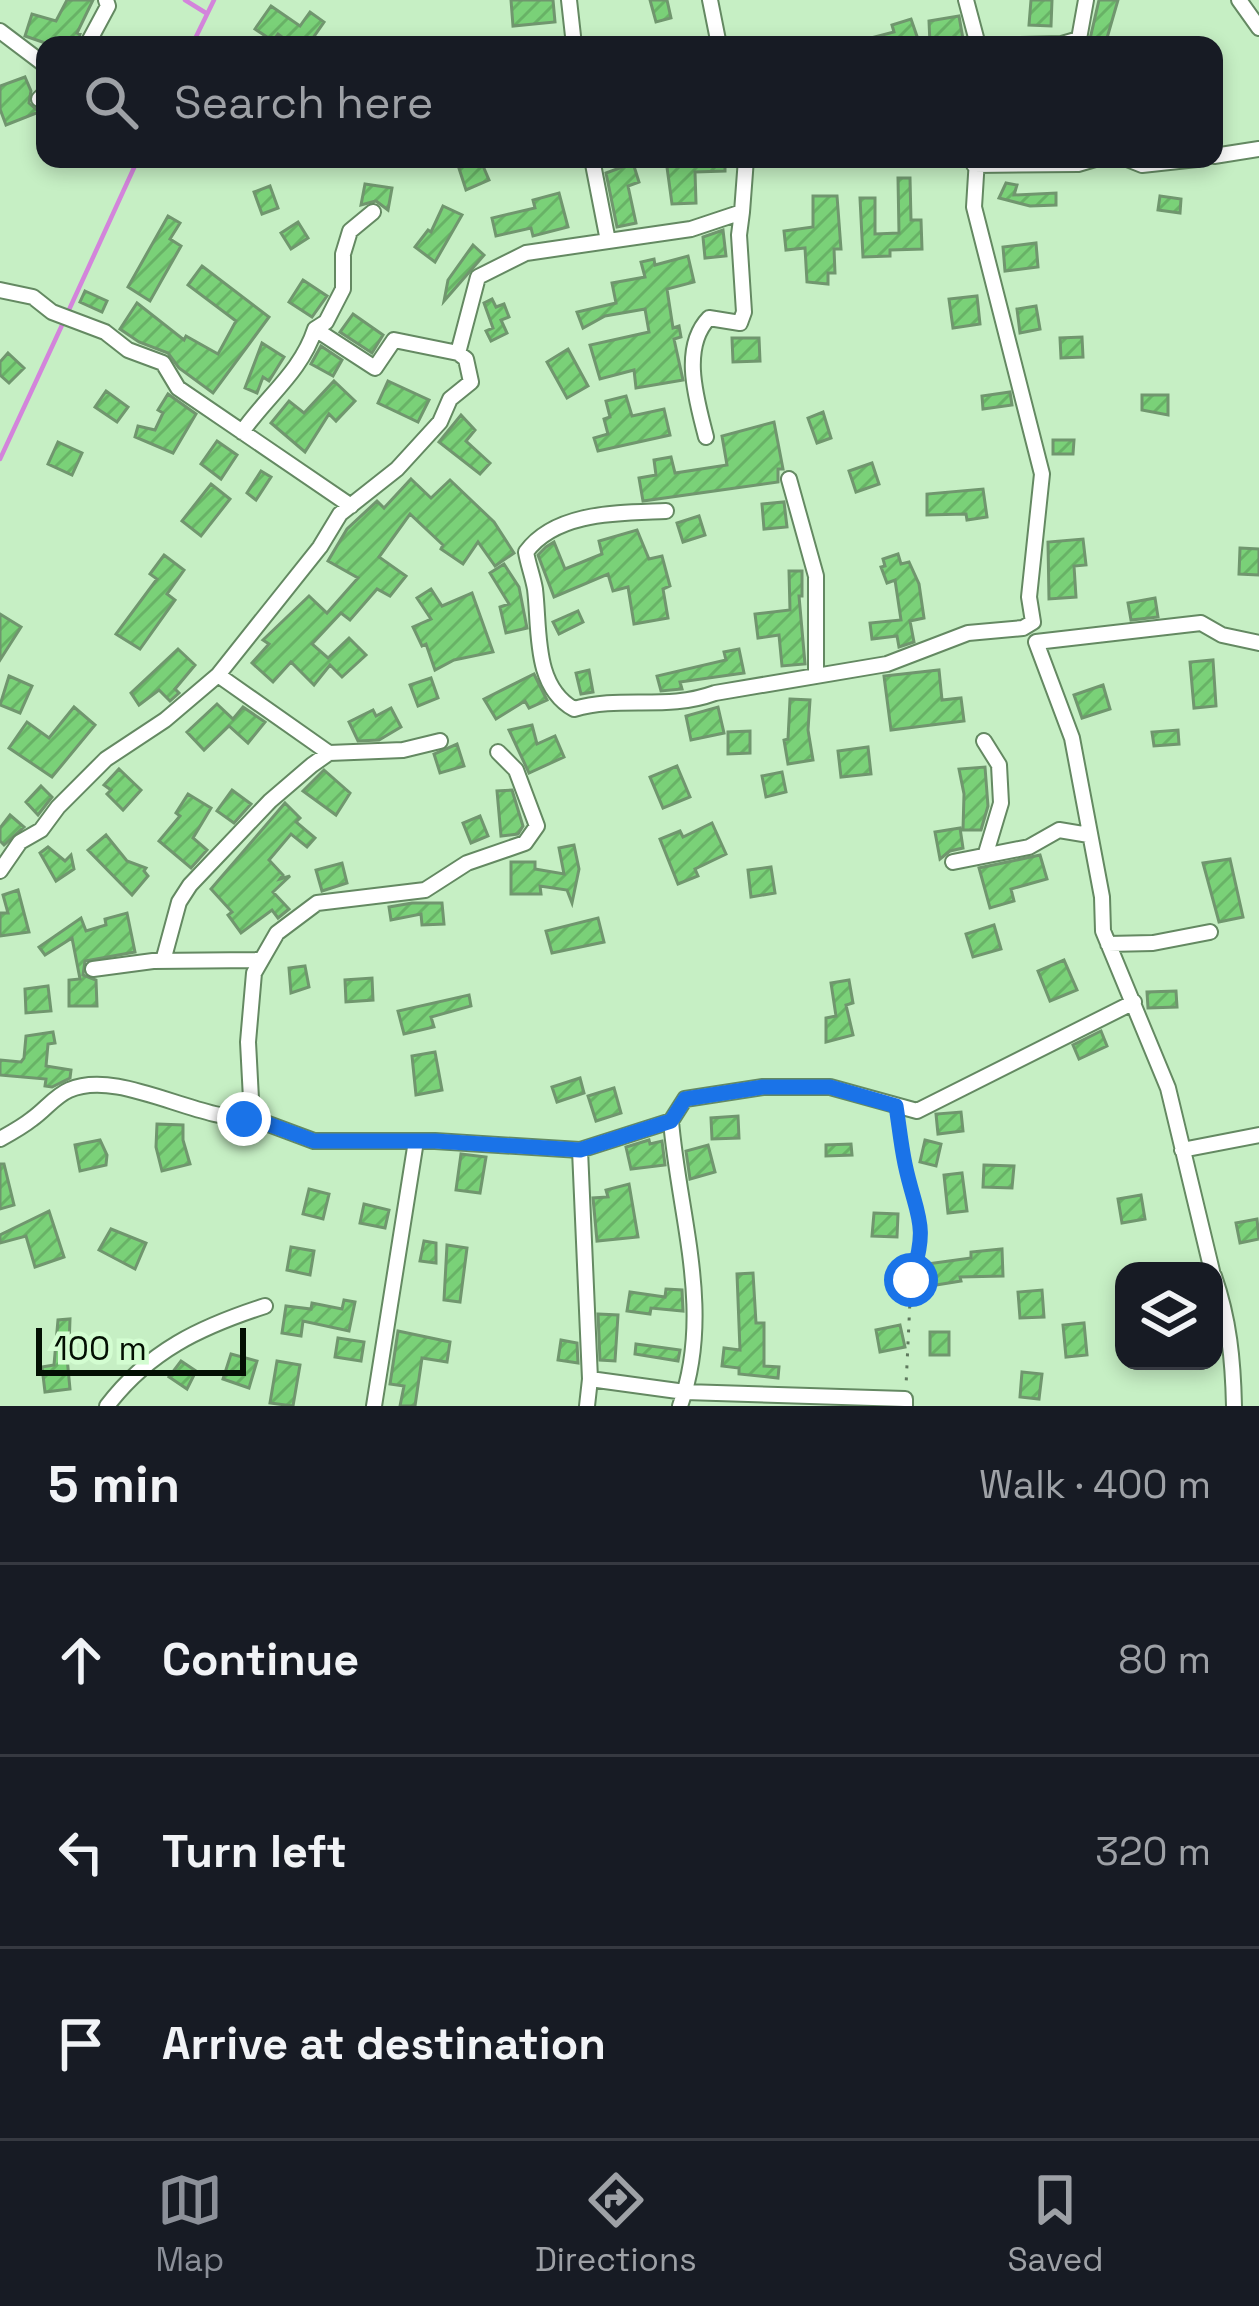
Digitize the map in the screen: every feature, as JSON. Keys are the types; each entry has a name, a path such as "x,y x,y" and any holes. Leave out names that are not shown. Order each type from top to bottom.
{"street":[{"path":"92,36 108,6 106,0"},
{"path":"569,0 573,36"},
{"path":"710,0 717,36"},
{"path":"966,0 976,36"},
{"path":"1079,36 1086,0"},
{"path":"1239,0 1259,28"},
{"path":"0,32 36,58"},
{"path":"1223,155 1259,149"},
{"path":"594,168 608,241"},
{"path":"706,437 694,375 694,345 699,328 709,318 740,323 744,312 739,235 745,168"},
{"path":"666,511 582,517 544,535 526,552 542,667 560,701 574,709 593,704 688,703 716,693 886,664 968,632 1023,628 1033,622 1029,597 1042,474 974,207 976,168"},
{"path":"242,432 283,387 308,350 314,329 326,322 343,289 343,254 350,231 374,212"},
{"path":"458,353 478,277 526,253 691,230 742,212"},
{"path":"0,290 33,297 52,312 105,332 128,350 163,363 178,388 351,506"},
{"path":"1,867 20,842 41,830 106,759 165,720 218,675 320,547 340,514 397,469 440,422 450,399 470,382 466,359 458,353 394,340 375,368 314,329"},
{"path":"789,479 816,576 816,676"},
{"path":"1036,642 1201,623 1222,635 1259,643"},
{"path":"1023,628 1036,642 1072,738 1108,944 1168,1088 1210,1262"},
{"path":"218,675 329,752 403,750 440,741"},
{"path":"984,741 999,765 1001,803 986,853"},
{"path":"163,961 179,902 190,885 270,802 329,752"},
{"path":"252,1118 248,1042 258,960 277,933 317,902 425,890 467,863 525,843 537,826 516,770 498,752"},
{"path":"952,862 1029,847 1059,830 1089,835"},
{"path":"1108,944 1153,943 1210,932"},
{"path":"93,969 163,961 258,960"},
{"path":"682,1399 696,1316 671,1121 685,1099 763,1087 830,1087 917,1112 1134,1002"},
{"path":"0,1139 32,1120 64,1092 79,1087 117,1087 252,1118 314,1141 580,1150 671,1121"},
{"path":"1182,1150 1259,1135"},
{"path":"374,1406 416,1141"},
{"path":"580,1150 590,1379 587,1406"},
{"path":"1223,1302 1233,1362 1234,1406"},
{"path":"107,1406 132,1375 180,1339 265,1306"},
{"path":"590,1379 682,1399 905,1403"}],"path":[{"path":"896,1106 905,1168 921,1215 920,1253 911,1280 905,1403"}],"building":[{"path":"67,0 93,0 79,36 36,36 36,40 25,36 32,14 56,21"},
{"path":"511,0 553,0 555,22 513,26"},
{"path":"650,0 667,0 671,18 656,22"},
{"path":"1031,0 1052,0 1051,26 1029,25"},
{"path":"1099,0 1118,0 1108,36 1091,36"},
{"path":"271,6 300,26 310,12 324,22 314,36 266,36 255,29"},
{"path":"959,16 962,36 930,36 929,21"},
{"path":"911,19 917,36 878,36 894,32 892,25"},
{"path":"25,77 31,91 29,103 36,113 6,125 0,86"},
{"path":"459,168 484,168 489,180 466,190"},
{"path":"635,168 639,182 628,186 636,223 617,227 606,173"},
{"path":"667,168 725,168 695,172 696,203 672,204"},
{"path":"898,178 910,178 911,220 921,220 922,249 863,257 860,198 875,198 875,234 899,233"},
{"path":"1006,183 1017,185 1014,195 1056,193 1056,205 1030,206 999,198"},
{"path":"365,184 392,188 388,210 376,201 361,205"},
{"path":"270,186 278,208 262,214 254,192"},
{"path":"559,193 568,227 533,236 531,228 496,236 492,218 535,208 533,200"},
{"path":"813,196 837,196 841,249 834,249 835,273 828,273 828,284 807,282 805,248 786,250 784,231 813,227"},
{"path":"1160,196 1181,199 1180,213 1158,210"},
{"path":"443,206 462,215 435,262 415,247 431,232"},
{"path":"168,216 180,223 170,239 181,246 150,301 128,287"},
{"path":"298,222 308,238 291,249 281,233"},
{"path":"723,230 726,256 705,258 703,237"},
{"path":"1036,243 1038,267 1005,271 1003,247"},
{"path":"473,245 484,255 444,301 448,280"},
{"path":"688,256 694,282 667,289 673,328 679,326 681,337 674,339 683,380 636,388 634,370 600,379 590,345 649,332 645,309 605,316 583,328 577,312 616,303 612,283 645,277 641,262 654,259 655,265"},
{"path":"202,266 269,317 213,393 179,368 168,353 120,329 137,303 184,340 186,336 218,354 236,321 188,285"},
{"path":"303,280 327,296 312,317 289,302"},
{"path":"85,291 107,301 102,312 80,302"},
{"path":"977,296 980,324 953,328 949,299"},
{"path":"492,299 496,307 504,304 509,317 501,320 507,333 491,341 486,331 493,328 484,303"},
{"path":"1036,306 1040,329 1020,333 1017,309"},
{"path":"353,314 383,335 372,353 340,332"},
{"path":"1082,337 1083,357 1061,358 1060,338"},
{"path":"732,338 759,338 760,361 733,362"},
{"path":"262,343 284,357 269,381 263,377 257,393 245,388"},
{"path":"321,346 342,360 333,376 311,364"},
{"path":"568,349 588,386 567,398 547,362"},
{"path":"8,353 24,368 9,383 0,375 0,362"},
{"path":"334,381 355,401 336,421 329,414 305,452 271,423 289,401 304,413"},
{"path":"388,381 429,400 418,422 378,403"},
{"path":"106,391 128,407 117,422 95,407"},
{"path":"1010,392 1012,405 983,409 982,396"},
{"path":"168,394 196,414 173,453 135,437 138,426 155,430 163,413 158,410"},
{"path":"1142,395 1168,395 1168,415 1142,410"},
{"path":"626,396 632,416 664,409 670,435 598,451 594,438 608,434 606,401"},
{"path":"823,412 831,438 817,443 808,418"},
{"path":"461,415 475,430 466,441 490,463 480,474 439,442"},
{"path":"774,422 783,469 778,469 778,482 643,501 639,478 656,475 654,460 671,457 675,473 727,465 722,436"},
{"path":"1053,440 1074,440 1073,454 1053,454"},
{"path":"217,441 237,455 221,479 201,464"},
{"path":"58,442 82,453 72,475 48,464"},
{"path":"872,463 879,484 856,492 849,471"},
{"path":"261,471 271,477 256,500 247,493"},
{"path":"411,479 431,498 450,480 494,522 514,553 495,566 478,542 463,564 441,549 443,545 410,514 379,557 406,576 390,596 377,589 350,620 341,613 312,644 328,658 349,638 366,655 342,677 330,665 314,685 291,662 273,682 252,663 269,644 263,640 309,596 327,613 358,578 328,561 347,529 377,501 384,508"},
{"path":"211,484 230,499 201,536 182,521"},
{"path":"983,489 987,517 967,520 966,514 927,515 927,494"},
{"path":"784,502 787,527 764,529 762,504"},
{"path":"699,516 705,535 683,542 677,523"},
{"path":"637,530 649,559 662,556 670,586 663,589 668,618 634,624 628,587 613,591 608,574 554,597 538,555 546,547 554,542 565,569 602,554 599,541"},
{"path":"1083,539 1086,565 1074,566 1076,597 1049,599 1048,542"},
{"path":"1240,548 1259,549 1259,575 1239,574"},
{"path":"898,554 901,564 909,562 919,584 924,618 910,621 914,642 899,647 897,636 872,639 870,623 901,620 895,580 887,583 881,567 885,566 883,559"},
{"path":"164,555 184,570 167,594 175,600 140,649 116,634 157,579 150,574"},
{"path":"504,564 519,587 527,628 506,633 500,607 509,604 490,573"},
{"path":"789,571 802,571 799,596 805,664 782,666 779,635 758,638 755,614 790,610"},
{"path":"431,589 442,606 472,593 493,652 454,660 435,670 426,644 422,646 413,627 431,619 417,598"},
{"path":"1155,598 1158,617 1131,620 1128,603"},
{"path":"578,611 583,622 559,634 553,622"},
{"path":"0,614 21,627 0,660"},
{"path":"178,649 195,665 175,689 179,693 170,701 159,690 139,705 131,693"},
{"path":"739,649 744,673 680,682 682,689 661,691 657,676 726,660 724,652"},
{"path":"1213,660 1216,706 1194,708 1190,662"},
{"path":"589,670 593,692 581,694 576,673"},
{"path":"939,670 942,700 961,698 964,721 891,730 884,676"},
{"path":"534,674 547,700 529,708 525,701 496,719 484,699"},
{"path":"9,676 32,686 20,713 0,705"},
{"path":"431,678 438,698 418,706 410,685"},
{"path":"1103,685 1110,709 1082,718 1074,695"},
{"path":"790,699 810,700 813,760 788,764 784,740 788,739"},
{"path":"217,704 233,719 243,707 265,722 248,743 229,726 204,750 187,732"},
{"path":"74,707 95,725 52,777 9,748 27,722 49,738"},
{"path":"718,707 724,733 691,740 686,716"},
{"path":"391,708 401,727 379,740 358,741 349,722 373,710 376,716"},
{"path":"532,725 537,744 555,736 564,757 529,773 509,730"},
{"path":"1178,730 1179,744 1154,746 1152,732"},
{"path":"750,731 750,753 728,754 728,732"},
{"path":"457,744 464,766 440,773 434,754"},
{"path":"868,747 871,774 841,777 838,751"},
{"path":"677,766 690,797 663,808 650,777"},
{"path":"985,767 988,806 981,830 963,830 959,769"},
{"path":"119,769 141,790 123,810 104,785"},
{"path":"324,770 350,793 336,815 303,791"},
{"path":"782,772 786,792 766,797 762,776"},
{"path":"41,786 52,797 38,815 26,802"},
{"path":"232,790 251,804 234,823 217,811"},
{"path":"512,790 523,826 518,834 501,836 497,791"},
{"path":"188,794 211,808 193,838 207,850 191,868 159,841 180,816 176,813"},
{"path":"285,803 300,818 296,822 315,838 307,847 291,834 269,860 283,875 280,879 290,876 273,892 289,909 278,918 272,910 241,933 228,915 232,912 211,889"},
{"path":"10,815 24,827 4,845 0,828"},
{"path":"480,816 488,836 471,843 463,823"},
{"path":"712,823 726,854 695,869 698,876 678,884 660,839 680,831 683,837"},
{"path":"960,828 963,848 940,859 935,832"},
{"path":"106,835 127,861 146,868 148,876 132,895 88,850"},
{"path":"574,845 579,869 572,903 567,890 540,886 541,894 511,894 511,862 535,862 535,869 564,874 559,848"},
{"path":"48,847 65,861 71,855 74,869 56,881 40,853"},
{"path":"1040,855 1047,879 1011,889 1014,901 990,908 979,868"},
{"path":"1230,859 1243,917 1219,922 1203,863"},
{"path":"342,863 347,883 322,891 316,870"},
{"path":"771,867 775,893 751,897 748,870"},
{"path":"18,890 29,932 0,936 0,913 8,913 3,895"},
{"path":"442,903 444,924 422,925 421,914 391,920 389,907"},
{"path":"127,913 135,952 85,961 83,975 96,980 97,1006 69,1006 69,980 80,979 72,938 45,955 39,947 81,918 86,931"},
{"path":"598,918 604,942 552,953 546,931"},
{"path":"994,925 1001,949 973,957 966,934"},
{"path":"1064,960 1077,990 1050,1001 1038,971"},
{"path":"305,966 309,987 291,993 289,968"},
{"path":"372,978 373,1000 346,1002 345,980"},
{"path":"849,980 853,1003 846,1005 853,1035 826,1042 826,1018 836,1016 831,983"},
{"path":"48,986 51,1011 26,1013 25,989"},
{"path":"1176,991 1177,1007 1148,1008 1147,992"},
{"path":"469,995 471,1006 431,1017 434,1027 404,1034 398,1011"},
{"path":"1101,1031 1107,1046 1079,1059 1073,1045"},
{"path":"53,1032 55,1043 48,1044 46,1066 71,1070 70,1078 52,1087 45,1086 46,1079 0,1075 0,1060 21,1062 24,1058 26,1036"},
{"path":"435,1052 442,1090 416,1095 412,1056"},
{"path":"580,1078 584,1093 557,1102 552,1087"},
{"path":"614,1088 621,1113 596,1121 588,1096"},
{"path":"961,1112 963,1131 938,1134 936,1114"},
{"path":"738,1116 739,1138 712,1139 711,1118"},
{"path":"157,1124 183,1125 190,1164 162,1171"},
{"path":"100,1140 106,1165 80,1171 75,1145"},
{"path":"649,1140 650,1144 662,1141 665,1165 631,1169 626,1147"},
{"path":"925,1140 941,1144 936,1166 920,1162"},
{"path":"851,1144 852,1155 826,1156 826,1145"},
{"path":"708,1145 715,1172 690,1179 686,1151"},
{"path":"461,1154 486,1157 480,1193 456,1190"},
{"path":"0,1164 4,1164 14,1205 0,1209"},
{"path":"984,1165 1014,1166 1012,1188 983,1187"},
{"path":"962,1173 967,1211 948,1213 944,1175"},
{"path":"629,1184 638,1237 597,1241 593,1198 608,1197 606,1190"},
{"path":"309,1189 329,1194 323,1219 303,1214"},
{"path":"1141,1195 1145,1219 1122,1223 1118,1199"},
{"path":"364,1204 389,1210 385,1228 360,1223"},
{"path":"49,1211 64,1257 35,1267 26,1236 0,1243 0,1235"},
{"path":"874,1213 898,1214 897,1237 872,1236"},
{"path":"1257,1219 1259,1239 1240,1243 1236,1223"},
{"path":"111,1229 146,1243 135,1269 99,1250"},
{"path":"424,1241 436,1243 436,1263 420,1261"},
{"path":"447,1245 467,1248 460,1302 444,1300"},
{"path":"291,1247 314,1251 310,1275 287,1270"},
{"path":"1002,1249 1003,1276 960,1277 961,1281 930,1286 927,1264"},
{"path":"753,1273 756,1323 764,1323 764,1366 779,1367 778,1378 739,1374 739,1368 722,1366 724,1348 740,1350 737,1274"},
{"path":"666,1289 682,1290 683,1311 627,1311 630,1292 665,1297"},
{"path":"1042,1290 1044,1317 1020,1318 1018,1292"},
{"path":"344,1300 355,1302 349,1331 303,1321 301,1336 282,1333 286,1306 311,1309 312,1303 342,1309"},
{"path":"598,1314 618,1315 615,1361 600,1360"},
{"path":"70,1319 66,1347 70,1389 45,1392 42,1367 54,1365 58,1320"},
{"path":"1084,1323 1087,1355 1066,1357 1063,1325"},
{"path":"900,1325 905,1347 880,1352 876,1330"},
{"path":"398,1331 450,1342 447,1362 422,1358 415,1406 400,1406 404,1386 390,1384"},
{"path":"930,1332 949,1332 949,1355 930,1355"},
{"path":"338,1338 364,1342 361,1361 335,1357"},
{"path":"561,1340 577,1343 578,1363 558,1360"},
{"path":"636,1344 680,1350 678,1361 635,1354"},
{"path":"231,1354 257,1361 249,1388 223,1379"},
{"path":"181,1361 196,1371 187,1389 169,1377"},
{"path":"277,1361 300,1365 293,1406 270,1403"},
{"path":"1022,1372 1042,1374 1039,1399 1020,1397"}],"waterway":[{"path":"185,0 206,13"},
{"path":"196,36 214,0"},
{"path":"68,312 134,168"},
{"path":"0,459 63,323"}],"route":[{"path":"244,1119 314,1141 435,1141 580,1150 671,1121 685,1099 763,1087 830,1087 896,1106 905,1168 921,1215 920,1253 911,1280"}]}
